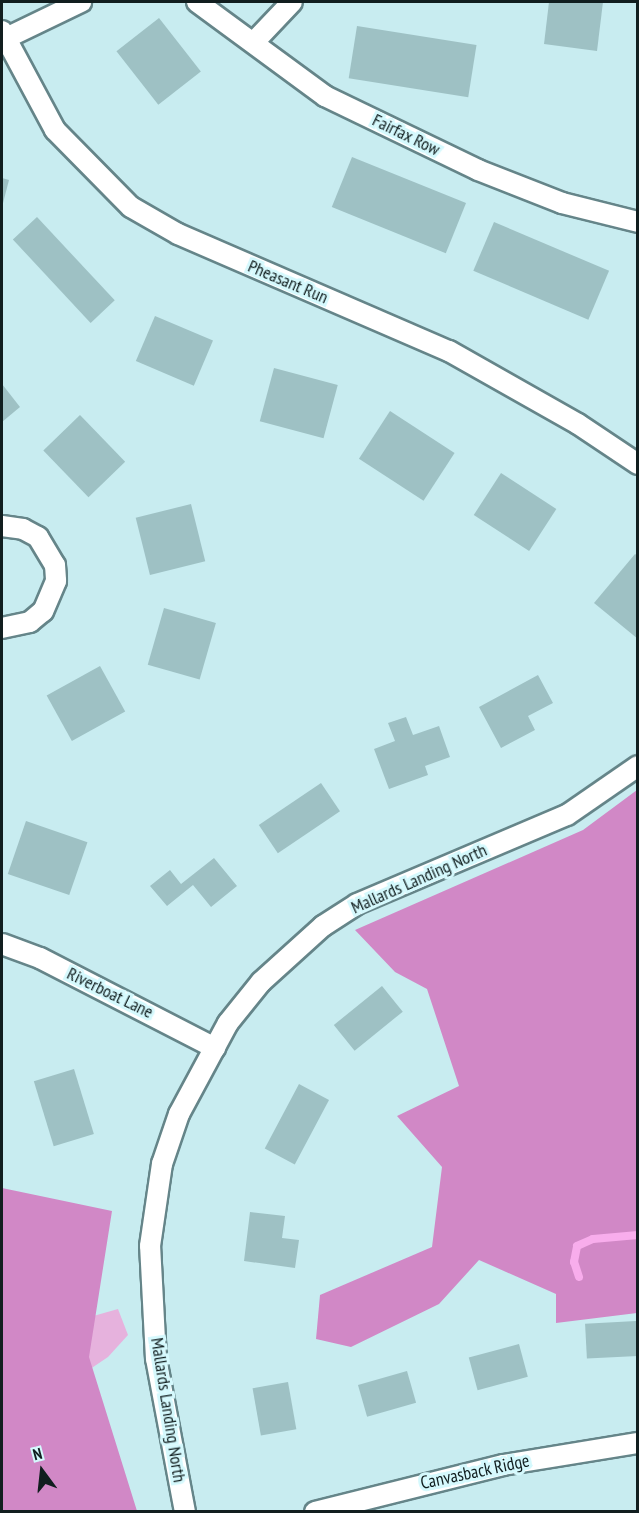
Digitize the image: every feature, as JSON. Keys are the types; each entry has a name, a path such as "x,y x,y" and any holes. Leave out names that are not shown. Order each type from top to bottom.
{"street":[{"path":"2,36 81,2"},
{"name":"Fairfax Row","path":"197,2 325,96 478,170 562,204 638,222"},
{"path":"254,42 292,2"},
{"name":"Pheasant Run","path":"2,36 55,130 131,207 178,234 449,351 578,424 638,464"},
{"path":"2,526 38,537 52,557 56,581 44,611 30,622 2,628"},
{"name":"Mallards Landing North","path":"185,1512 156,1359 150,1246 162,1164 179,1114 215,1048 261,982 323,926 357,904 567,815 638,766"},
{"name":"Riverboat Lane","path":"2,945 40,958 215,1048"},
{"name":"Canvasback Ridge","path":"315,1512 482,1470 638,1443"}],"shaded area":[{"path":"637,790 637,1313 556,1323 556,1294 479,1260 439,1304 351,1347 316,1339 320,1295 432,1247 442,1167 397,1116 459,1086 427,989 395,972 355,930 583,830"},
{"path":"2,1188 112,1211 89,1357 137,1511 2,1511"},
{"path":"118,1309 128,1335 108,1357 65,1386 2,1342"}],"building":[{"path":"549,2 603,2 597,51 544,44"},
{"path":"159,18 201,72 158,105 116,51"},
{"path":"357,26 477,45 468,97 349,78"},
{"path":"352,157 466,203 446,253 332,207"},
{"path":"2,178 9,180 2,207"},
{"path":"37,217 115,300 91,323 13,240"},
{"path":"494,222 609,271 588,320 473,271"},
{"path":"155,316 213,341 194,386 136,361"},
{"path":"274,368 338,385 324,438 260,421"},
{"path":"2,384 20,407 2,422"},
{"path":"390,411 455,453 424,501 359,459"},
{"path":"80,415 125,462 88,497 43,450"},
{"path":"501,473 556,509 529,551 474,515"},
{"path":"191,504 205,561 150,575 136,518"},
{"path":"635,554 638,556 638,639 594,603"},
{"path":"164,608 216,623 200,680 148,665"},
{"path":"100,666 125,711 72,741 47,696"},
{"path":"538,675 553,703 528,716 535,730 501,748 479,707"},
{"path":"406,717 413,735 439,726 450,757 425,766 428,775 389,789 374,749 395,741 388,723"},
{"path":"321,783 340,811 278,853 259,825"},
{"path":"26,821 87,842 69,895 8,874"},
{"path":"214,858 237,886 211,907 193,885 167,906 150,886 170,870 181,884"},
{"path":"382,986 403,1012 355,1051 334,1025"},
{"path":"74,1069 94,1134 54,1146 34,1081"},
{"path":"299,1084 329,1100 295,1164 265,1148"},
{"path":"250,1212 285,1216 282,1238 299,1240 295,1268 244,1261"},
{"path":"636,1321 638,1356 587,1359 585,1324"},
{"path":"519,1344 528,1377 478,1390 469,1357"},
{"path":"407,1371 416,1403 367,1417 358,1385"},
{"path":"288,1382 296,1429 261,1436 253,1388"}],"waterway":[{"path":"579,1277 574,1262 577,1246 593,1239 638,1235"}]}
